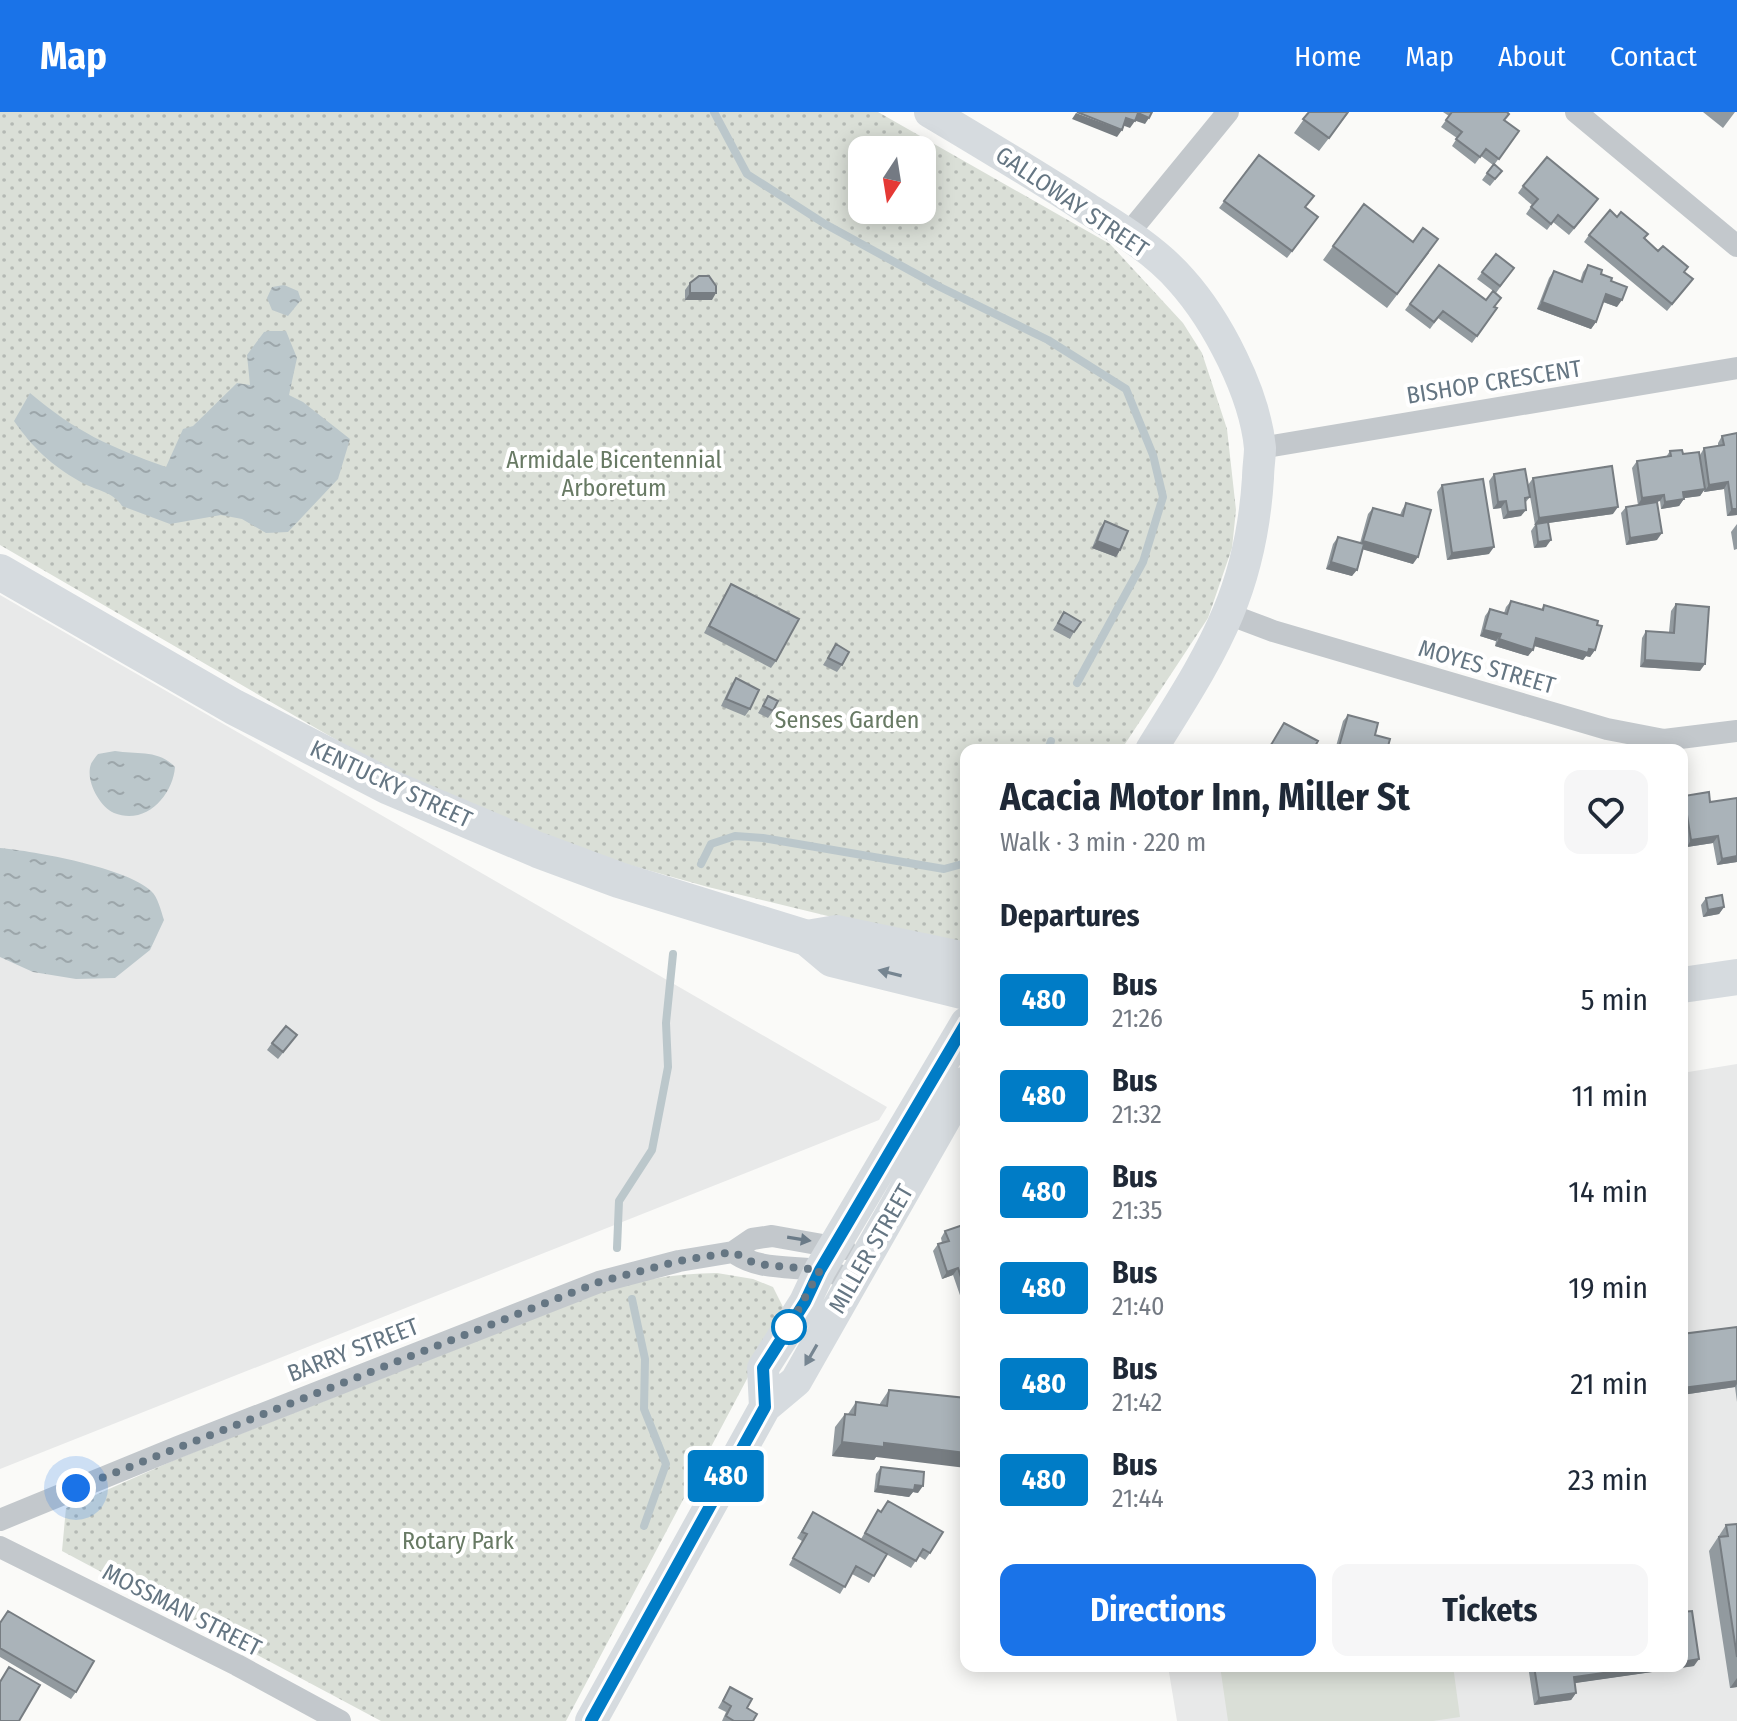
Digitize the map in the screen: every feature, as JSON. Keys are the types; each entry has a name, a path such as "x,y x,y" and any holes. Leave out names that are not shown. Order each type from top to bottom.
{"main road":[{"name":"GALLOWAY STREET","path":"930,112 1128,234 1181,279 1213,324 1234,361 1260,448 1256,515 1247,558 1228,614 1189,689 1155,744"},
{"name":"KENTUCKY STREET","path":"0,572 234,707 389,787 538,850 619,880 807,938 832,959 960,991"},
{"name":"KENTUCKY STREET","path":"807,938 837,933 960,959"},
{"path":"1688,984 1737,977"},
{"name":"MILLER STREET","path":"765,1407 763,1368 805,1302 960,1033"},
{"name":"MILLER STREET","path":"591,1721 765,1407 796,1381 956,1110"}],"street":[{"path":"1128,234 1228,112"},
{"path":"1576,112 1737,246"},
{"name":"BISHOP CRESCENT","path":"1260,448 1737,368"},
{"name":"MOYES STREET","path":"1228,614 1273,631 1607,729 1664,740 1737,731"},
{"name":"BARRY STREET","path":"0,1520 599,1282 679,1261 733,1252 756,1264 828,1258 861,1268"},
{"name":"MOSSMAN STREET","path":"0,1547 237,1665 340,1721"}],"shaded area":[{"path":"0,595 887,1107 879,1120 0,1469"},
{"path":"1737,1064 1737,1721 1177,1721 1169,1672 1688,1672 1688,1072"}],"green space":[{"name":"Armidale Bicentennial Arboretum","path":"0,112 878,112 920,136 848,136 848,224 936,224 936,145 1110,244 1183,323 1202,353 1227,429 1236,510 1232,548 1208,618 1125,744 960,744 960,942 906,935 708,887 615,861 529,831 378,764 0,545"},
{"name":"Rotary Park","path":"717,1273 753,1279 773,1287 784,1309 566,1721 381,1721 62,1551 66,1508 179,1458 599,1293 657,1278"},
{"path":"1221,1672 1454,1672 1460,1717 1433,1721 1228,1721"}],"water":[{"path":"284,285 298,291 301,300 288,316 272,310 267,298 272,287"},
{"path":"286,331 297,358 289,395 303,402 350,439 338,479 288,532 266,533 242,519 221,515 170,524 122,506 113,497 79,481 51,462 14,421 30,393 94,437 166,467 183,429 193,426 237,383 250,385 247,355 264,332"},
{"path":"115,751 162,757 175,767 169,788 147,812 126,816 114,813 103,805 95,792 90,777 91,763 98,754"},
{"path":"0,848 102,868 151,891 164,920 150,950 115,978 76,979 33,972 0,957"}],"building":[{"path":"1077,112 1152,112 1149,118 1138,113 1135,121 1126,118 1122,130"},
{"path":"1309,112 1348,112 1329,138 1303,119"},
{"path":"1452,112 1507,112 1509,114 1504,120 1519,131 1499,159 1486,149 1480,157 1456,139 1462,132 1446,120"},
{"path":"1259,155 1314,196 1305,207 1318,217 1292,251 1224,201"},
{"path":"1547,157 1598,199 1574,228 1558,215 1551,224 1531,207 1538,199 1523,186"},
{"path":"1494,164 1502,171 1495,179 1487,173"},
{"path":"1364,204 1413,242 1423,228 1438,239 1397,294 1333,246"},
{"path":"1610,210 1617,217 1621,212 1648,234 1644,238 1658,251 1663,246 1688,267 1684,272 1693,279 1672,304 1589,235"},
{"path":"1496,254 1514,268 1500,286 1482,272"},
{"path":"1439,265 1486,300 1493,291 1501,298 1477,336 1443,311 1434,322 1410,304"},
{"path":"1588,265 1602,270 1601,274 1612,278 1611,281 1627,287 1622,300 1606,294 1596,322 1542,302 1554,271 1582,282"},
{"path":"699,276 709,276 716,286 716,293 690,293 690,283"},
{"path":"1737,433 1737,509 1732,509 1728,482 1709,485 1704,448 1724,445 1722,436"},
{"path":"1682,450 1683,454 1699,452 1705,489 1683,492 1684,499 1665,502 1664,495 1642,498 1637,461 1671,456 1670,451"},
{"path":"1612,466 1618,507 1539,518 1533,478"},
{"path":"1525,469 1530,497 1525,498 1526,510 1508,512 1506,501 1498,502 1494,474"},
{"path":"1483,479 1494,547 1452,553 1442,485"},
{"path":"1657,502 1662,533 1630,538 1626,507"},
{"path":"1406,503 1431,510 1418,557 1363,541 1373,508 1403,516"},
{"path":"1105,521 1128,531 1120,550 1097,541"},
{"path":"1548,522 1551,540 1538,542 1536,524"},
{"path":"1338,537 1364,544 1357,570 1331,562"},
{"path":"731,584 799,619 776,661 709,626"},
{"path":"1511,601 1543,610 1544,605 1598,621 1597,625 1602,626 1595,650 1589,649 1588,653 1536,638 1533,650 1499,639 1501,634 1484,630 1490,609 1507,614"},
{"path":"1676,604 1709,607 1705,664 1645,660 1646,631 1674,633"},
{"path":"1064,612 1081,622 1074,632 1058,623"},
{"path":"836,644 849,652 842,665 828,658"},
{"path":"736,678 759,690 750,709 726,699"},
{"path":"768,696 778,701 773,711 763,706"},
{"path":"1348,715 1378,723 1375,735 1390,739 1389,744 1340,744"},
{"path":"1284,723 1318,741 1316,744 1272,744"},
{"path":"1709,792 1710,802 1737,798 1737,856 1722,859 1718,836 1691,840 1688,795"},
{"path":"1722,895 1724,907 1708,910 1706,898"},
{"path":"286,1026 297,1035 283,1052 272,1043"},
{"path":"960,1226 960,1274 958,1268 947,1272 938,1244 949,1241 945,1231"},
{"path":"1737,1327 1737,1381 1688,1387 1688,1333"},
{"path":"889,1390 960,1397 960,1452 884,1443 884,1447 842,1442 845,1414 855,1415 856,1402 887,1406"},
{"path":"881,1467 924,1472 923,1486 915,1485 914,1490 878,1486"},
{"path":"888,1501 943,1532 930,1553 923,1549 916,1561 865,1533 878,1510 881,1512"},
{"path":"813,1512 887,1554 874,1576 856,1566 845,1587 793,1558 807,1534 802,1532"},
{"path":"1737,1524 1737,1657 1719,1537 1728,1536 1726,1525"},
{"path":"8,1611 94,1661 76,1692 0,1648 0,1623"},
{"path":"1688,1611 1692,1611 1699,1659 1688,1661"},
{"path":"9,1667 40,1685 19,1721 0,1721 0,1682"},
{"path":"1535,1672 1610,1672 1574,1677 1576,1693 1539,1698"},
{"path":"730,1687 752,1699 747,1708 757,1714 753,1721 734,1721 726,1716 731,1706 723,1701"}],"waterway":[{"path":"714,112 747,174 825,224 940,287 1048,340 1126,389 1153,455 1163,497 1143,562 1077,683"},
{"path":"701,864 711,844 735,836 944,869 960,865"},
{"path":"617,1248 619,1201 652,1150 668,1067 666,1023 673,954"},
{"path":"632,1299 645,1359 644,1409 666,1464 644,1526"}],"bus line":[{"name":"480","path":"591,1721 765,1407 763,1368 805,1302 820,1270 960,1033"}],"route":[{"path":"76,1488 599,1282 679,1261 733,1252 756,1264 820,1270 789,1327"}],"park label":[{"name":"Senses Garden","path":"847,720"}]}
